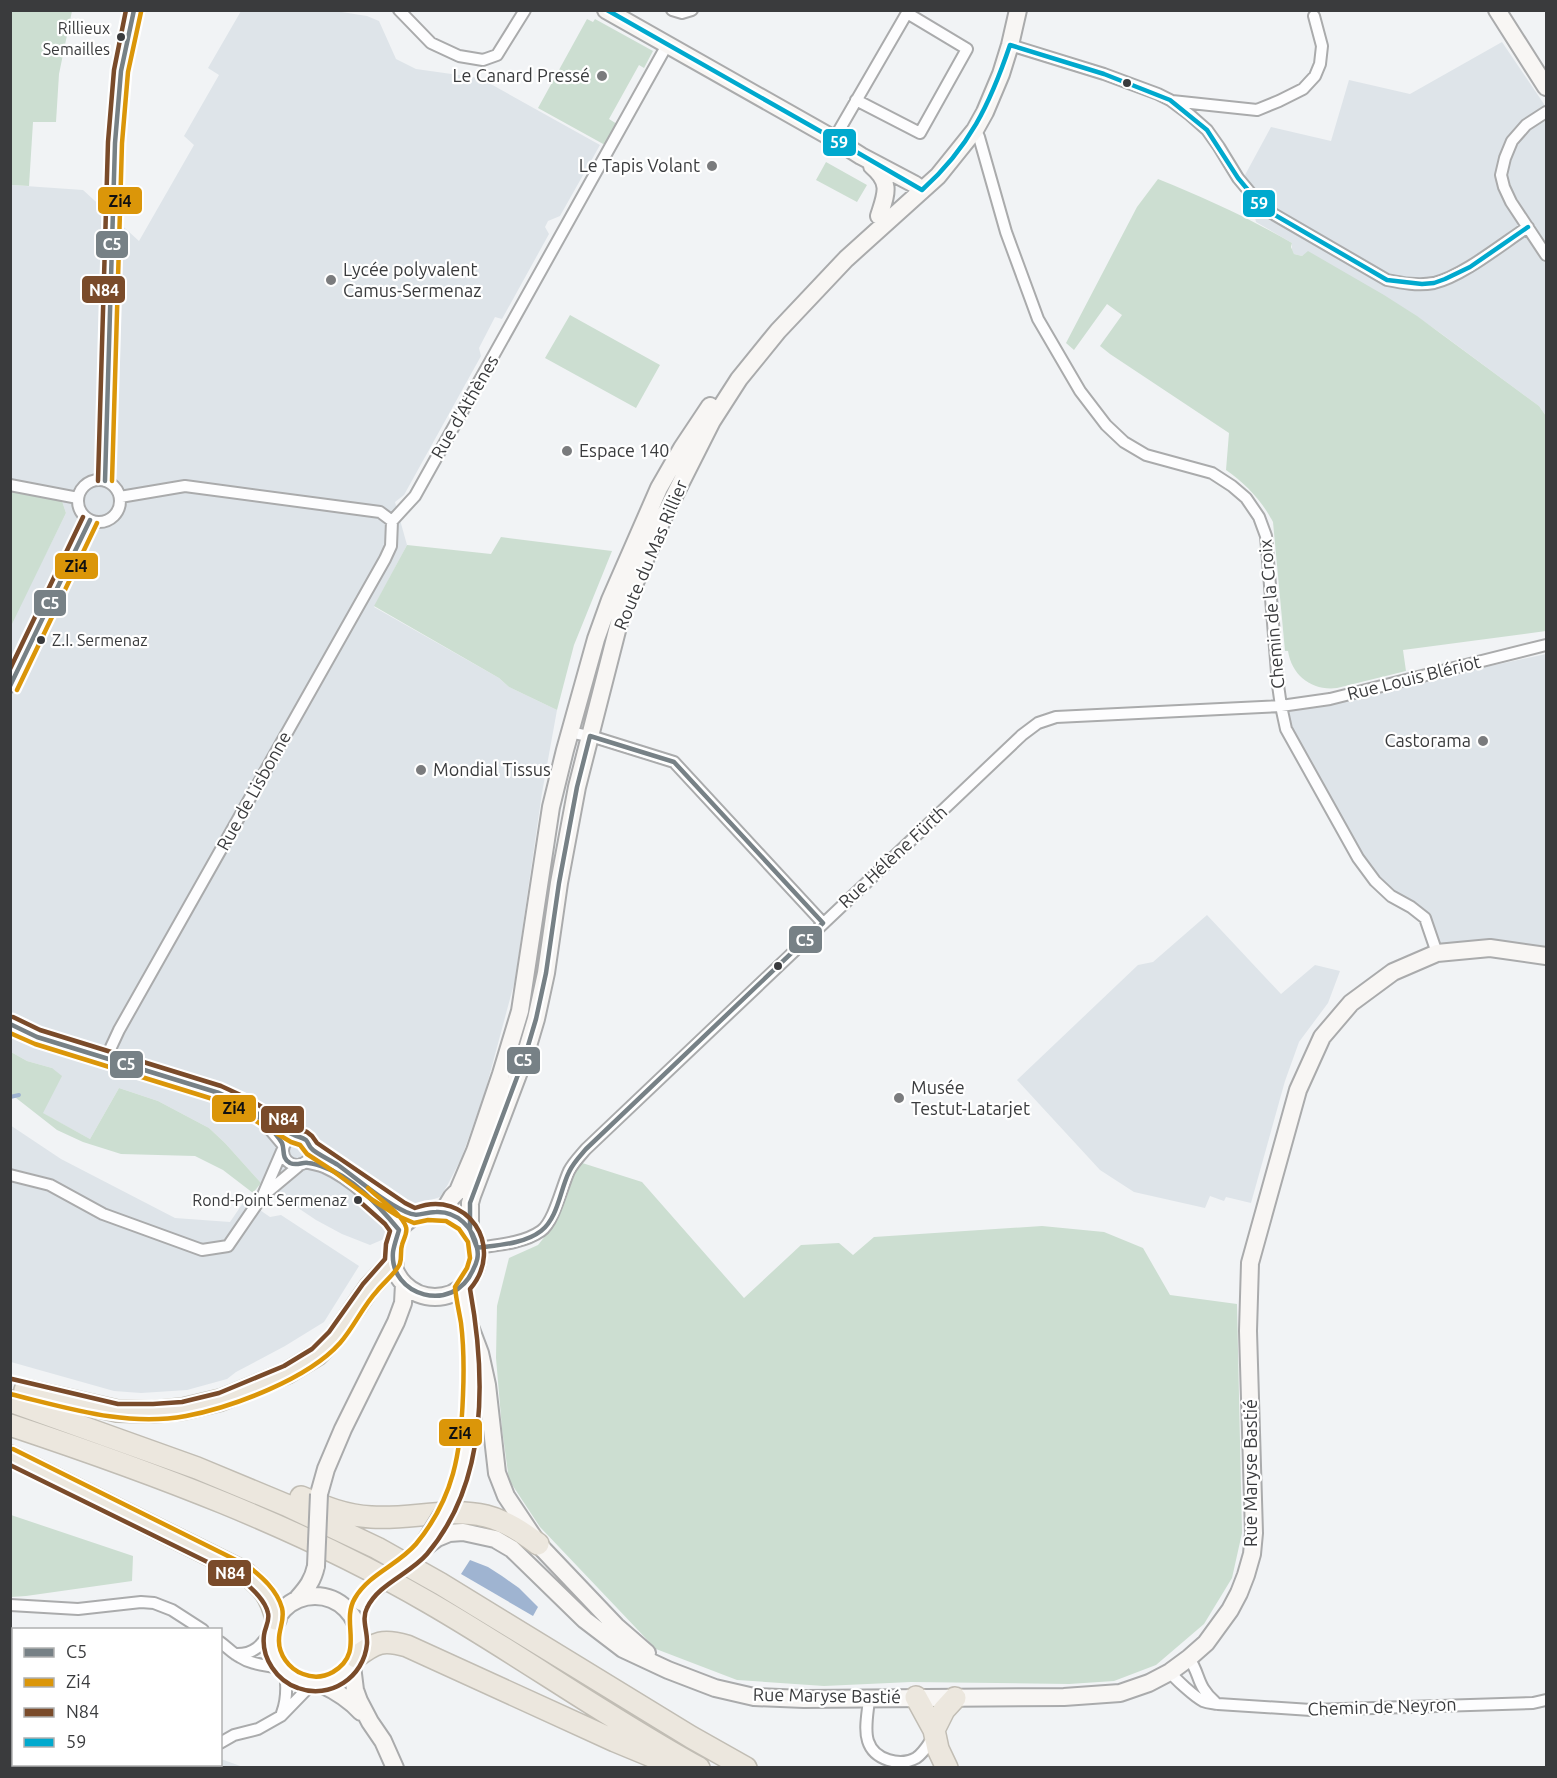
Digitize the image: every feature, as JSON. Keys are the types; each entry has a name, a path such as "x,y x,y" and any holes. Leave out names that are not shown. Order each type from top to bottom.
{"highway":[{"path":"15,1392 117,1411 153,1412 183,1409 221,1400 288,1373 317,1355 335,1337 369,1288 393,1262"},
{"path":"15,1392 204,1456 332,1510 346,1514 387,1518 454,1513 486,1516 510,1525 538,1544"},
{"path":"15,1392 286,1505 377,1548 441,1584 691,1737 746,1767"},
{"path":"10,1425 76,1447 227,1504 355,1563 428,1602 699,1767"},
{"path":"10,1456 243,1572 268,1596 274,1624"},
{"path":"354,1661 370,1647 380,1642 407,1646 615,1741 679,1767"},
{"path":"916,1697 934,1733 938,1749 947,1767"},
{"path":"934,1733 944,1710 955,1698"}],"main road":[{"name":"Route du Mas Rillier","path":"470,1230 472,1196 525,1056 536,1019 546,973 559,883 577,787 621,615 663,518 712,421 739,379 778,331 846,259 975,130 993,94 1010,45 1018,10"},
{"path":"1497,10 1546,87"},
{"path":"616,13 918,187"},
{"path":"861,156 877,170 885,181 886,191 879,216"},
{"name":"Route du Mas Rillier","path":"443,1212 458,1191 475,1151 520,1011 551,807 596,639 610,600 659,488 682,448 745,355 791,304 879,216 918,187"},
{"name":"Rue Maryse Bastié","path":"420,1550 449,1533 479,1534 495,1539 512,1548 594,1627 623,1649 715,1688 754,1697 869,1699 1064,1697 1120,1693 1149,1683 1170,1672 1206,1643 1230,1610 1246,1575 1252,1554 1254,1506 1248,1331 1250,1263 1298,1090 1322,1037 1351,1003 1393,972 1437,953 1490,948 1546,956"},
{"path":"429,1211 443,1212 454,1215 470,1230 477,1248 475,1270 462,1287 451,1294 438,1297 426,1296 414,1292 397,1274 392,1251 394,1240 406,1222 415,1216 429,1211"},
{"path":"395,1767 383,1741 354,1704 337,1692 316,1684 302,1682 283,1671 272,1650 274,1624 287,1606 308,1587 314,1577 319,1494 326,1469 403,1303 404,1284"},
{"path":"356,1620 361,1602 370,1592 420,1550 453,1499 464,1467 469,1432 471,1383 469,1324 462,1287"},
{"name":"Rue Maryse Bastié","path":"469,1324 480,1353 487,1385 496,1473 506,1496 538,1544 616,1626 668,1670"},
{"path":"298,1598 322,1595 347,1608 356,1620 360,1632 360,1645 354,1661 354,1690 370,1722"},
{"path":"316,1684 338,1678 354,1661"}],"street":[{"path":"105,481 115,129 121,70 134,10"},
{"path":"399,10 431,43 459,56 483,60 497,55 525,10"},
{"path":"672,10 682,13 692,10"},
{"path":"834,139 856,100 907,13 968,49 920,133 856,100"},
{"path":"1170,100 1257,110 1303,89 1315,76 1320,64 1322,46 1314,16"},
{"name":"Rue d'Athènes","path":"392,521 414,495 668,45"},
{"path":"1010,45 1113,77 1170,100 1207,130 1238,178 1263,208 1387,280 1422,284 1433,283 1455,275 1528,227"},
{"path":"1546,112 1526,125 1512,141 1501,175 1503,187 1511,202 1546,255"},
{"name":"Chemin de la Croix","path":"975,130 1006,232 1038,319 1080,392 1106,425 1124,442 1146,455 1212,473 1246,498 1259,517 1266,536 1281,706 1286,729 1358,858 1375,881 1391,896 1425,918 1437,953"},
{"path":"98,480 115,487 120,498 120,505 112,518 97,522 90,520 81,511 78,498 85,485 98,480"},
{"path":"10,485 78,498"},
{"path":"120,498 185,486 380,512 392,521"},
{"path":"10,687 90,520"},
{"name":"Rue de Lisbonne","path":"106,1058 125,1020 392,546 392,521"},
{"name":"Rue Louis Blériot","path":"1281,706 1330,699 1546,645"},
{"name":"Rue Hélène Fürth","path":"477,1248 527,1238 543,1230 555,1209 570,1169 586,1149 822,923 1022,735 1038,723 1056,717 1281,706"},
{"path":"570,732 674,762 822,923"},
{"path":"10,1024 37,1037 219,1093 243,1104 295,1136 303,1138 310,1144 310,1156 263,1195"},
{"path":"243,1104 258,1116 283,1148 284,1158 290,1164 304,1163 323,1167 342,1178 361,1192 399,1230"},
{"path":"10,1174 50,1185 103,1214 202,1250 228,1246 263,1195 286,1141 295,1136"},
{"path":"311,1148 328,1157 400,1210 415,1216"},
{"path":"10,1605 78,1608 141,1602 154,1603 172,1610 201,1628"},
{"path":"235,1654 248,1653 260,1646 274,1624"},
{"path":"222,1644 239,1657 283,1671 287,1686 281,1716"},
{"path":"1190,1658 1199,1684 1218,1704"},
{"name":"Chemin de Neyron","path":"1170,1672 1174,1678 1204,1702 1218,1704 1311,1710 1546,1700"},
{"path":"222,1742 234,1735 258,1729 281,1716 316,1684"},
{"path":"869,1699 868,1742 876,1754 888,1760 901,1762 916,1758 926,1748 934,1733"}],"shaded area":[{"path":"329,10 367,16 379,21 396,59 416,69 480,78 600,145 560,216 548,221 545,227 549,234 502,319 495,317 479,348 481,356 404,495 395,502 407,545 374,607 499,678 509,687 557,710 542,793 515,980 485,1092 461,1159 440,1197 410,1207 384,1239 370,1245 316,1220 261,1183 209,1128 158,1101 119,1088 90,1139 42,1113 52,1068 27,1061 11,1052 10,626 66,513 62,501 11,492 11,185 83,190 139,241 194,145 184,136 219,75 208,68 241,11"},
{"path":"1502,42 1546,107 1546,416 1539,406 1407,310 1308,252 1302,256 1294,254 1292,243 1256,222 1245,175 1271,127 1331,141 1349,80 1410,94"},
{"path":"1546,654 1546,951 1445,949 1431,945 1423,919 1375,885 1286,722 1286,710"},
{"path":"1207,915 1281,994 1315,965 1340,971 1328,1003 1299,1042 1285,1081 1251,1203 1226,1197 1224,1201 1210,1196 1205,1208 1134,1192 1100,1170 1017,1080 1138,965 1153,962"},
{"path":"10,1125 61,1159 175,1218 230,1222 245,1200 270,1217 281,1215 359,1266 324,1322 227,1379 187,1390 141,1393 114,1391 11,1362"},
{"path":"222,1759 243,1767 28,1768 32,1766 222,1766"}],"green space":[{"path":"10,11 72,11 59,74 56,122 33,122 29,186 11,185"},
{"path":"587,19 593,22 595,19 653,51 644,68 639,65 609,119 617,124 605,145 538,108"},
{"path":"826,162 867,185 857,202 816,180"},
{"path":"1158,179 1260,225 1292,243 1294,254 1302,256 1308,251 1384,295 1417,316 1539,406 1546,416 1546,631 1403,650 1406,671 1337,688 1319,687 1299,674 1290,660 1288,651 1285,651 1273,522 1253,493 1226,470 1229,433 1100,346 1122,315 1107,304 1074,350 1066,343 1137,207"},
{"path":"570,315 660,365 636,408 545,358"},
{"path":"11,492 62,501 66,513 11,626"},
{"path":"501,537 612,551 574,645 557,710 509,687 499,678 374,606 407,545 491,554"},
{"path":"11,1052 27,1061 52,1068 62,1076 43,1113 90,1139 119,1088 158,1101 209,1128 261,1183 253,1193 223,1170 195,1156 121,1154 83,1142 57,1130 11,1094"},
{"path":"576,1161 642,1182 744,1298 801,1245 839,1243 853,1255 874,1237 1042,1226 1104,1232 1143,1248 1170,1295 1237,1304 1242,1533 1232,1578 1204,1624 1156,1665 1114,1681 1069,1684 911,1682 824,1686 737,1680 656,1649 540,1527 509,1480 496,1358 497,1306 509,1258 538,1245 554,1225"},
{"path":"11,1515 133,1556 132,1581 11,1597"}],"water":[{"path":"470,1560 488,1567 519,1588 538,1607 533,1616 461,1574"}],"waterway":[{"path":"10,1097 19,1095"}],"transit line":[{"name":"N84","path":"98,481 108,142 114,70 126,10"},
{"name":"C5","path":"105,481 115,143 121,71 134,10"},
{"name":"59","path":"607,10 922,190 953,158 976,124 986,106 1010,45"},
{"name":"Zi4","path":"112,481 122,143 128,72 141,12"},
{"name":"59","path":"1010,45 1104,74 1170,100 1207,130 1238,178 1263,208 1387,280 1422,284 1445,279 1470,267 1528,227"},
{"name":"N84","path":"10,669 83,517"},
{"name":"C5","path":"10,686 90,520"},
{"name":"Zi4","path":"17,690 97,523"},
{"name":"C5","path":"590,736 674,762 823,923 586,1149 571,1169 555,1211 541,1231 527,1239 477,1248 470,1230 470,1203 525,1056 536,1019 546,973 559,883 577,787 590,736"},
{"name":"N84","path":"10,1465 240,1578 257,1594 266,1608 268,1621 264,1635 265,1652 277,1674 290,1685 298,1688 310,1691 333,1688 352,1676 364,1656 367,1644 365,1612 372,1600 427,1554 447,1526 462,1495 472,1462 480,1393 479,1357 470,1289 480,1273 484,1256 482,1240 475,1225 465,1214 451,1206 434,1204 415,1208 405,1203 317,1143 307,1132 298,1129 247,1098 221,1086 40,1030 13,1017"},
{"name":"C5","path":"10,1024 37,1037 219,1093 243,1104"},
{"name":"Zi4","path":"10,1033 35,1044 216,1100 239,1111 300,1145 307,1154 398,1216 414,1223 428,1220 446,1221 459,1229 468,1242 470,1258 467,1268 455,1287 463,1341 463,1395 457,1455 447,1492 429,1527 416,1544 368,1582 355,1598 351,1608 351,1646 348,1656 343,1664 330,1674 307,1675 293,1669 285,1660 279,1645 283,1616 280,1601 268,1584 248,1566 13,1449"},
{"name":"C5","path":"243,1104 281,1128 303,1138 313,1150 406,1212 414,1215 444,1212 463,1222 472,1234 478,1254 474,1267 464,1284 452,1292 438,1296 411,1289 401,1280 394,1267 393,1252 399,1230 383,1211 354,1184 332,1171 311,1163 295,1164 287,1161 279,1138 243,1104"},
{"name":"Zi4","path":"10,1394 119,1418 164,1419 225,1406 290,1380 326,1356 340,1343 372,1297 399,1266 406,1227 395,1212 368,1188"},
{"name":"N84","path":"12,1379 118,1404 153,1404 182,1402 219,1393 284,1366 312,1349 329,1332 363,1284 385,1259 390,1231 358,1200"}],"place":[{"name":"Rillieux Semailles","path":"121,37"},
{"name":"Le Canard Pressé","path":"602,76"},
{"name":"Le Tapis Volant","path":"712,166"},
{"name":"Lycée polyvalent Camus-Sermenaz","path":"331,280"},
{"name":"Espace 140","path":"567,451"},
{"name":"Z.I. Sermenaz","path":"41,640"},
{"name":"Castorama","path":"1483,741"},
{"name":"Mondial Tissus","path":"421,770"},
{"name":"Musée Testut-Latarjet","path":"899,1098"},
{"name":"Rond-Point Sermenaz","path":"358,1200"}]}
